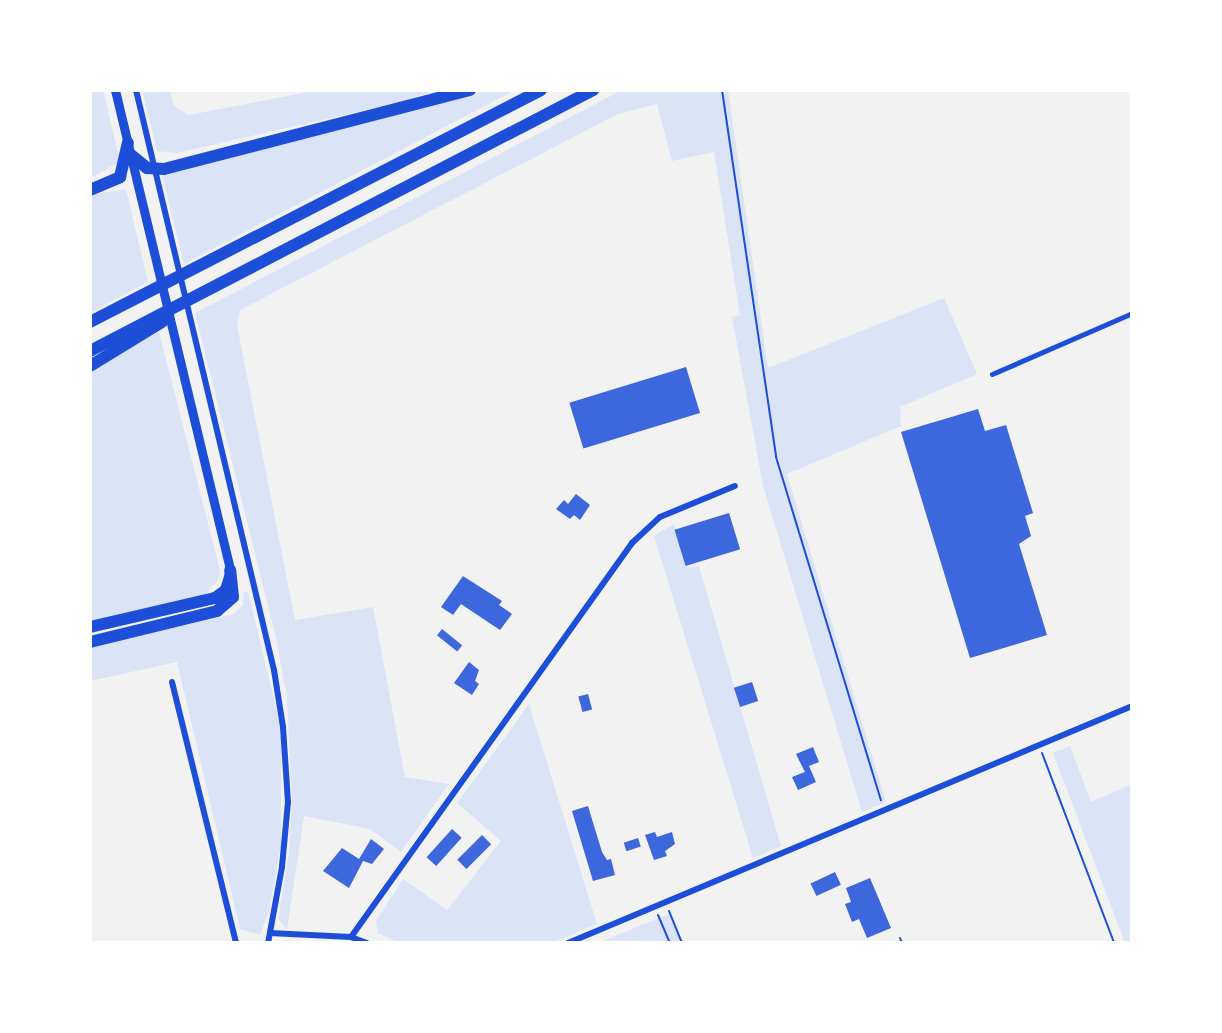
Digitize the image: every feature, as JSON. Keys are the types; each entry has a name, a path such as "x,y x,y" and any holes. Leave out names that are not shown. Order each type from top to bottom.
{"highway":[{"path":"90,190 120,177 129,149 155,169 470,90"},
{"path":"90,322 541,90"},
{"path":"90,351 593,90"},
{"path":"90,366 204,293"},
{"path":"90,627 215,598 226,590 230,570"},
{"path":"90,642 217,611 233,597 230,570"}],"main road":[{"path":"115,90 230,570"}],"street":[{"path":"136,90 274,670 283,727 288,802 268,943"},
{"path":"992,374 1132,313"},
{"path":"351,937 632,543 660,517 735,486"},
{"path":"172,682 236,943"},
{"path":"568,943 1132,706"},
{"path":"270,933 351,937 367,943"}],"path":[{"path":"722,90 776,457 883,809"},
{"path":"1039,745 1114,943"},
{"path":"665,902 682,943"},
{"path":"655,907 670,943"},
{"path":"900,938 902,943"}],"shaded area":[{"path":"90,90 103,90 120,162 90,178"},
{"path":"142,90 170,90 174,106 189,115 318,90 438,90 396,103 177,153 157,151"},
{"path":"487,90 515,90 184,264 162,175"},
{"path":"622,90 728,90 768,368 944,298 977,374 900,407 901,426 787,474 886,802 862,812 763,486 732,317 740,315 714,152 672,161 657,104 618,114 240,310 237,325 295,620 373,607 405,777 449,784 401,852 370,829 304,816 287,930 278,919 289,853 292,802 287,698 276,638 195,313"},
{"path":"126,189 148,282 90,313 90,195"},
{"path":"159,332 220,570 219,579 204,596 90,623 90,371"},
{"path":"674,524 686,567 699,566 781,846 753,858 654,536"},
{"path":"244,592 248,592 281,728 281,845 269,911 260,935 240,929 177,662 90,681 90,647 234,614 243,604"},
{"path":"529,704 597,924 552,943 399,943 378,933 376,921 403,879 447,910 501,841 457,803"},
{"path":"1070,746 1091,802 1132,784 1132,943 1125,943 1053,753"},
{"path":"671,913 684,943 598,943"}],"building":[{"path":"686,367 700,413 583,449 569,403"},
{"path":"978,409 985,431 1006,425 1033,513 1025,516 1031,536 1019,544 1047,635 970,658 901,432"},
{"path":"576,494 590,505 580,520 574,515 570,519 556,509 564,500 568,504"},
{"path":"729,513 740,549 686,566 674,530"},
{"path":"463,576 502,601 499,605 512,614 500,630 461,604 453,615 441,607"},
{"path":"442,629 462,645 457,652 437,635"},
{"path":"469,662 479,670 475,681 479,684 472,695 454,683"},
{"path":"752,682 758,701 740,707 734,688"},
{"path":"588,694 592,709 582,712 578,697"},
{"path":"813,747 819,762 809,766 816,782 798,790 792,777 805,772 796,754"},
{"path":"588,806 602,852 607,860 611,859 615,875 593,881 572,811"},
{"path":"452,829 462,838 436,866 427,857"},
{"path":"655,832 657,837 672,832 675,844 665,851 667,856 654,860 645,835"},
{"path":"482,835 491,844 466,869 457,860"},
{"path":"638,838 641,847 627,851 624,843"},
{"path":"371,839 384,849 372,864 363,861 349,888 323,871 342,848 359,859"},
{"path":"835,872 841,885 816,896 811,883"},
{"path":"870,878 891,928 867,938 859,919 852,922 845,904 851,902 846,888"}]}
